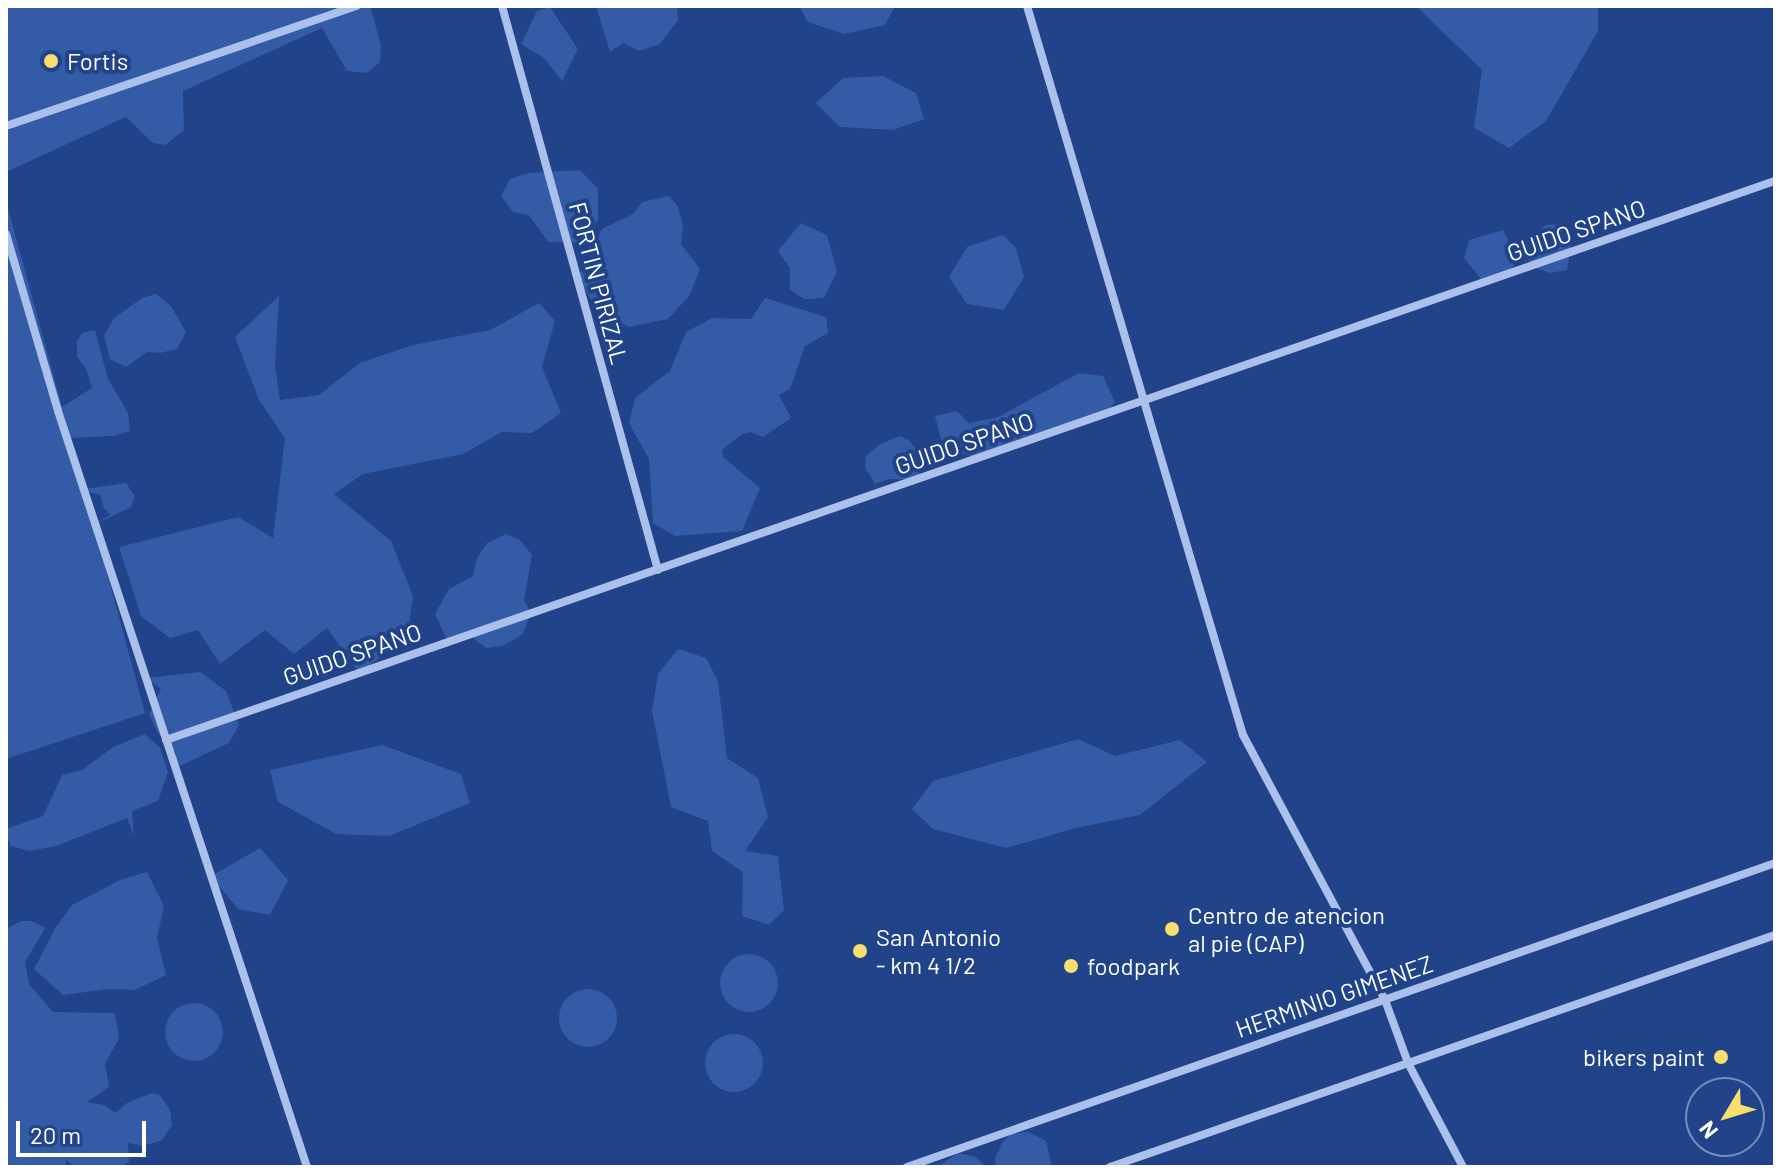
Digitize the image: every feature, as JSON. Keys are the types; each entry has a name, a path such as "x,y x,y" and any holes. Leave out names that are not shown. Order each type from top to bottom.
{"street":[{"path":"6,126 357,6"},
{"name":"FORTIN PIRIZAL","path":"502,6 658,570"},
{"path":"1027,6 1243,735 1385,1000 1408,1063 1463,1167"},
{"name":"GUIDO SPANO","path":"166,740 1775,181"},
{"path":"6,234 58,411 307,1167"},
{"name":"HERMINIO GIMENEZ","path":"907,1167 1775,863"},
{"path":"1110,1167 1775,935"}],"shaded area":[{"path":"6,6 370,6 381,45 380,62 367,73 347,71 322,28 183,91 184,130 165,145 153,143 126,117 6,172"},
{"path":"596,6 677,6 678,20 660,44 639,51 623,43 610,52"},
{"path":"799,6 895,6 885,25 844,34 808,22"},
{"path":"1416,6 1598,6 1598,31 1546,121 1509,148 1474,128 1482,70"},
{"path":"550,7 578,49 562,81 544,58 521,44 537,11"},
{"path":"883,76 916,93 924,119 893,130 840,127 816,103 843,78"},
{"path":"580,170 598,189 598,220 579,243 548,242 529,215 513,212 501,196 510,179 528,173"},
{"path":"669,196 677,205 683,224 681,244 700,269 689,296 668,319 629,327 598,312 578,277 602,229 633,214 642,202"},
{"path":"6,201 62,407 92,388 86,369 77,356 77,341 82,333 95,330 108,379 128,413 130,431 113,436 70,438 84,489 126,483 135,496 131,507 95,524 110,515 100,495 85,491 145,713 6,759"},
{"path":"801,223 827,235 837,272 824,298 804,299 790,290 790,268 778,251"},
{"path":"1565,224 1572,243 1567,270 1549,273 1532,266 1524,252 1528,239 1546,225"},
{"path":"1503,230 1517,258 1510,274 1484,283 1464,258 1469,240"},
{"path":"1003,235 1016,248 1024,277 1004,310 967,304 949,277 967,247"},
{"path":"156,294 171,306 186,332 177,349 147,352 126,367 110,359 104,336 114,318 142,298"},
{"path":"279,296 275,365 280,400 319,395 360,363 413,345 490,330 539,303 555,321 542,367 561,413 532,433 502,432 463,454 363,474 334,494 391,541 413,596 407,638 359,673 327,628 294,654 265,630 220,664 198,630 170,638 141,616 119,547 238,517 273,538 285,438 259,400 235,337"},
{"path":"765,298 826,317 828,333 805,346 790,389 779,395 791,418 763,437 750,432 741,435 722,450 723,457 760,488 742,531 675,536 653,523 649,459 629,423 635,398 670,371 686,332 712,318 751,319"},
{"path":"1079,373 1103,376 1115,402 1102,417 980,459 943,447 935,416 957,411 969,423 998,417"},
{"path":"900,436 909,440 920,454 919,480 889,479 875,484 865,467 866,456 880,444"},
{"path":"506,534 520,540 532,555 524,600 531,614 522,635 502,646 486,648 469,635 448,642 435,614 449,589 473,576 477,558 487,543"},
{"path":"678,649 706,658 718,681 727,758 758,778 768,817 745,851 778,856 784,910 769,925 742,916 743,872 712,851 708,821 671,807 652,711 658,674"},
{"path":"200,672 226,691 239,725 229,743 175,768 176,752 158,733 149,714 161,689 146,678"},
{"path":"145,734 160,748 168,772 158,801 132,811 134,836 127,818 56,846 29,851 10,846 6,829 43,816 62,775 82,770 113,747"},
{"path":"1078,739 1115,756 1180,740 1207,762 1140,815 1076,828 1006,848 933,829 912,809 933,781"},
{"path":"382,745 461,774 470,803 389,836 336,834 278,802 270,770"},
{"path":"260,848 288,880 270,915 238,909 211,876"},
{"path":"147,872 164,906 157,938 166,975 135,990 109,989 63,995 34,969 56,927 72,905 120,880"},
{"path":"22,921 31,921 45,928 25,962 29,984 53,1012 115,1013 119,1038 105,1064 109,1087 87,1102 104,1105 116,1113 125,1104 151,1093 160,1095 170,1110 172,1125 162,1140 143,1146 128,1143 129,1162 121,1167 74,1167 65,1159 67,1167 6,1167 6,929"},
{"path":"749,954 760,956 769,963 776,972 776,994 769,1003 760,1010 749,1012 738,1010 729,1003 722,994 720,983 722,972 729,963 738,956"},
{"path":"588,989 599,991 608,998 615,1007 615,1029 608,1038 599,1045 588,1047 577,1045 568,1038 561,1029 559,1018 561,1007 568,998 577,991"},
{"path":"194,1003 205,1005 214,1012 221,1021 221,1043 214,1052 205,1059 194,1061 183,1059 174,1052 167,1043 165,1032 167,1021 174,1012 183,1005"},
{"path":"734,1034 745,1036 754,1043 761,1052 761,1074 754,1083 745,1090 734,1092 723,1090 714,1083 707,1074 705,1063 707,1052 714,1043 723,1036"},
{"path":"1029,1132 1046,1141 1052,1167 996,1167 995,1158 1003,1141 1011,1134"},
{"path":"958,1153 976,1157 986,1167 937,1167"}],"place":[{"name":"Fortis","path":"51,61"},
{"name":"Centro de atencion al pie (CAP)","path":"1172,929"},
{"name":"San Antonio - km 4 1/2","path":"860,951"},
{"name":"foodpark","path":"1071,966"},
{"name":"bikers paint","path":"1721,1057"}]}
